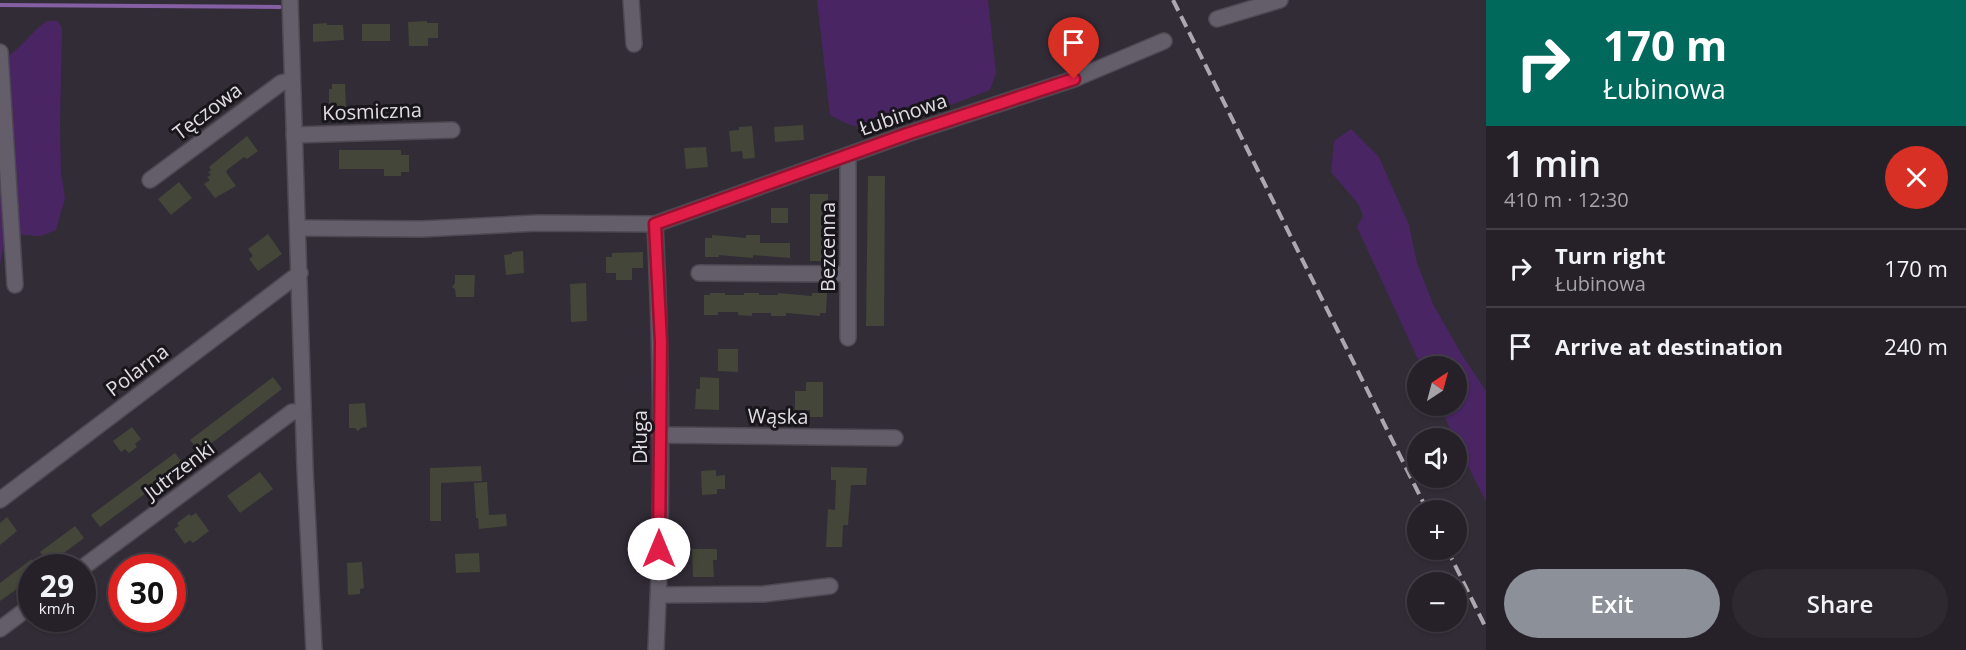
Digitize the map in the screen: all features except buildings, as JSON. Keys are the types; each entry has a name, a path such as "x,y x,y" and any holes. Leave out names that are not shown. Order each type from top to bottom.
{"street":[{"path":"290,0 303,411 314,650"},
{"path":"631,0 634,44"},
{"path":"1217,19 1280,0"},
{"name":"Łubinowa","path":"655,224 848,155 1074,79 1164,40"},
{"path":"0,52 15,285"},
{"name":"Tęczowa","path":"150,180 281,83 292,80"},
{"name":"Kosmiczna","path":"294,135 452,130"},
{"name":"Bezcenna","path":"848,155 848,339"},
{"path":"298,228 422,229 538,223 655,224"},
{"name":"Długa","path":"655,224 661,343 659,595 656,650"},
{"name":"Polarna","path":"0,500 300,273"},
{"path":"699,273 848,274"},
{"name":"Jutrzenki","path":"96,558 292,412 303,411"},
{"name":"Wąska","path":"660,435 895,438"},
{"path":"659,595 764,594 830,586"},
{"path":"0,629 18,616"}],"shaded area":[{"path":"817,0 988,0 996,73 990,90 924,114 888,124 856,126 830,115"},
{"path":"47,21 58,21 62,28 60,125 61,172 65,198 56,230 41,236 13,237 4,243 0,265 0,57 3,59 10,55"},
{"path":"1351,129 1379,157 1409,225 1417,263 1433,304 1463,356 1416,356 1357,227 1363,216 1359,205 1331,172 1334,141"},
{"path":"1467,362 1486,391 1486,502 1467,464 1467,428 1449,428 1444,416 1467,416"}],"waterway":[{"path":"0,5 280,7"}],"railway":[{"path":"1173,0 1422,500"},
{"path":"1452,560 1486,628"}],"route":[{"path":"659,549 661,343 655,224 907,134 1074,79"}]}
